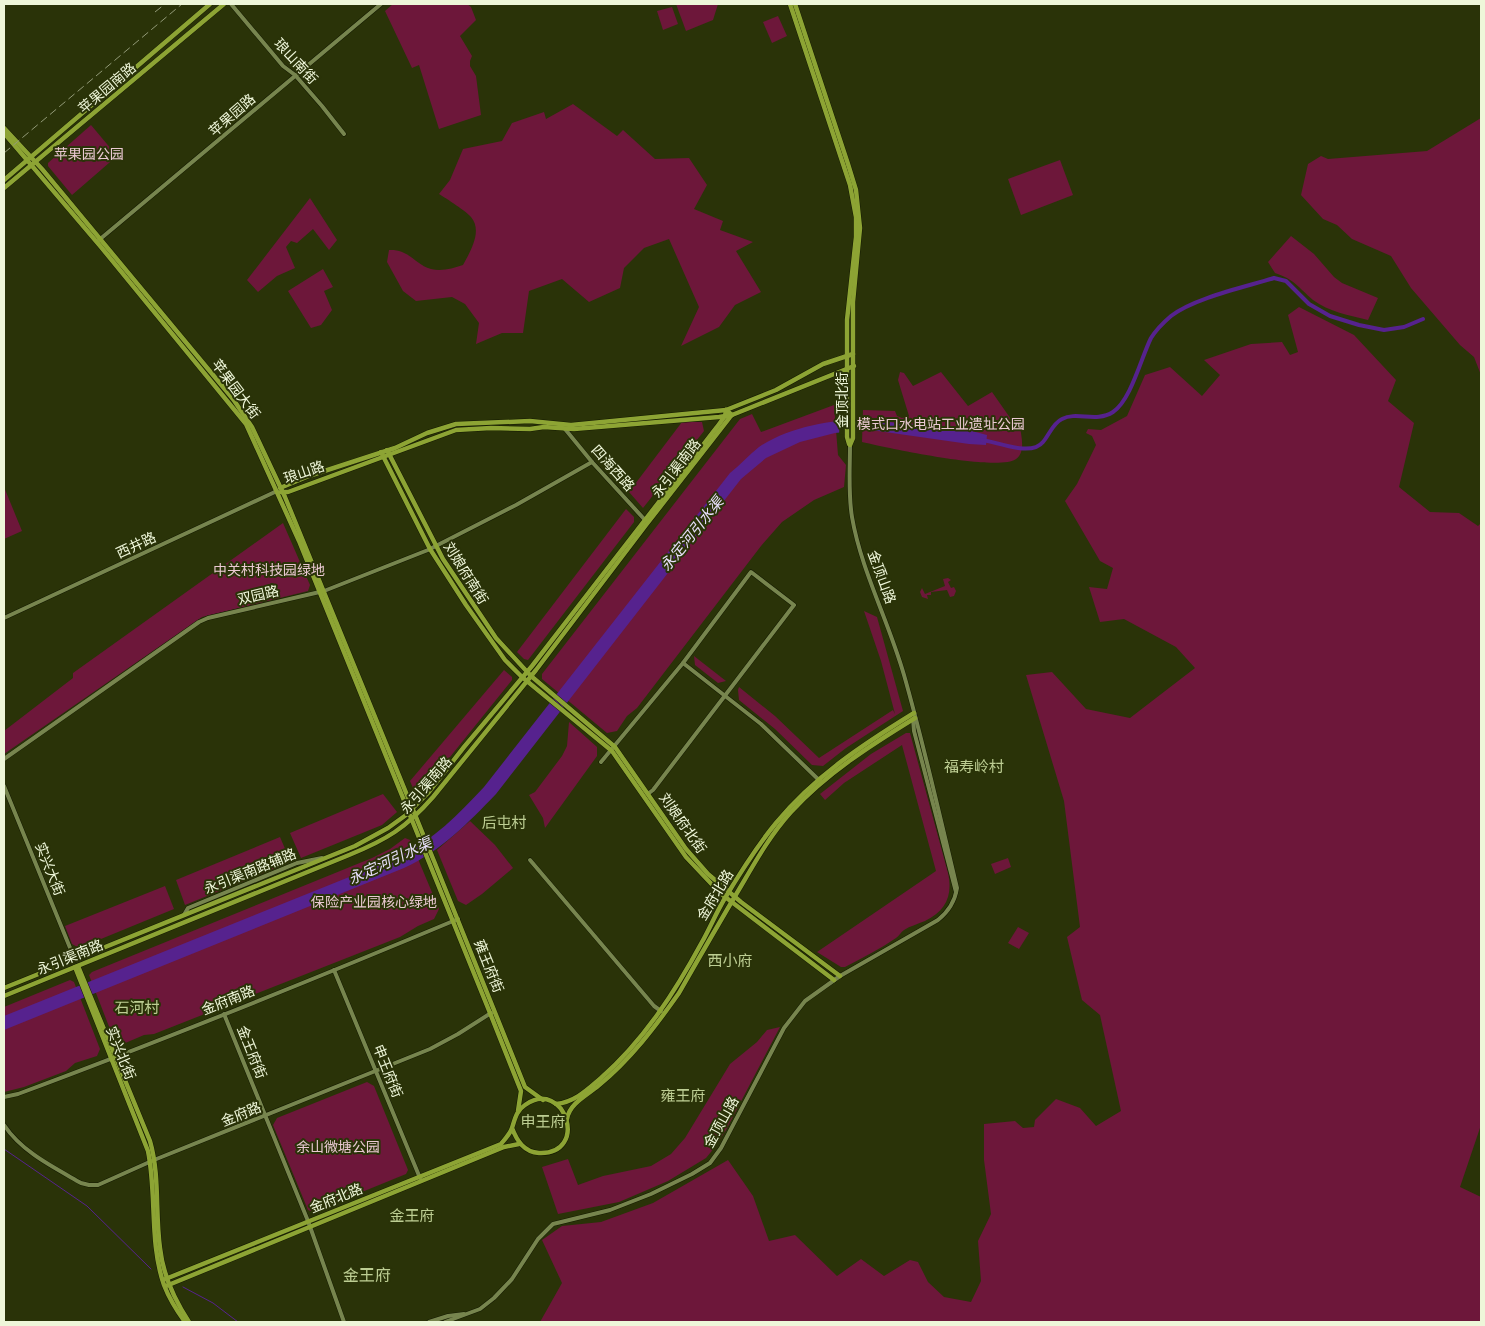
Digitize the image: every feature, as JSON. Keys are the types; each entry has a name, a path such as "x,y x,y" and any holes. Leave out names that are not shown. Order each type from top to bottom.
{"main road":[{"name":"苹果园南路","path":"4,180 210,4"},
{"name":"苹果园南路","path":"4,188 224,4"},
{"name":"金顶北街","path":"790,4 854,201 856,237 847,310 851,355 854,366 853,434 850,445"},
{"name":"金顶北街","path":"795,4 848,164 856,190 859,211 860,247 853,302 851,355 848,367 847,435 850,445"},
{"path":"4,128 29,159"},
{"path":"4,133 29,159"},
{"name":"苹果园大街","path":"29,159 241,410 252,428 322,591 405,797 408,813 420,835"},
{"path":"732,415 726,410 776,390 812,369 851,355"},
{"name":"永引渠南路","path":"4,996 373,845 390,836 416,816 732,415 854,366"},
{"name":"琅山路","path":"388,452 427,433 456,424 530,421 571,425 726,410"},
{"name":"永引渠南路","path":"529,674 725,416 726,410"},
{"name":"琅山路","path":"280,490 456,430 491,428 530,429 544,427 565,429 732,415"},
{"name":"刘娘府南街","path":"388,452 436,546 496,638 547,693"},
{"name":"刘娘府南街","path":"382,454 430,549 493,645 505,660 525,679 547,693"},
{"name":"永引渠南路","path":"4,988 372,838 413,809 525,679"},
{"name":"刘娘府北街","path":"547,693 567,708 613,749 649,793 692,856 729,892 840,976"},
{"name":"金府北路","path":"567,1120 568,1112 574,1105 624,1062 662,1012 676,990 725,898 774,825 802,794 914,717"},
{"name":"刘娘府北街","path":"613,749 692,864 725,898 834,980"},
{"name":"金府北路","path":"556,1104 569,1102 578,1097 609,1071 679,993 761,852 790,813 820,781"},
{"name":"苹果园大街","path":"405,797 416,816 420,835"},
{"name":"雍王府街","path":"420,835 434,861 458,919 521,1091 518,1111"},
{"name":"雍王府街","path":"420,835 429,864 452,922 525,1087 543,1100"},
{"name":"实兴北街","path":"75,960 113,1058 150,1141 164,1279 184,1322"},
{"path":"543,1100 556,1104 563,1111 567,1120 566,1139 553,1150 546,1152 534,1152 519,1144 512,1128 518,1111 525,1104 543,1100"},
{"name":"金府北路","path":"420,1179 501,1144 512,1128"},
{"name":"金府北路","path":"164,1279 504,1147 519,1144"},
{"name":"金府北路","path":"167,1286 309,1224"},
{"name":"实兴北街","path":"167,1286 189,1322"}],"street":[{"name":"琅山南街","path":"231,4 283,66 295,75 322,106 344,134"},
{"name":"苹果园路","path":"99,240 381,4"},
{"name":"四海西路","path":"565,429 592,462 645,520"},
{"name":"金顶山路","path":"445,1322 469,1314 487,1304 501,1292 538,1239 553,1224 631,1203 670,1186 710,1163 724,1142 787,1023 806,1001 840,976 938,920 947,911 956,894 898,656 856,534 850,499 850,445"},
{"name":"双园路","path":"4,759 198,622 322,591 430,549 516,505 592,462"},
{"name":"西井路","path":"4,618 280,490"},
{"path":"601,762 682,663 751,572 794,606 649,793"},
{"path":"682,663 774,736 820,781"},
{"name":"实兴大街","path":"4,786 75,960"},
{"path":"530,860 654,1006 662,1012"},
{"name":"金府南路","path":"4,1097 18,1094 113,1058 458,919"},
{"name":"申王府街","path":"334,970 420,1179"},
{"name":"金府路","path":"4,1125 11,1135 38,1158 81,1183 98,1185 152,1161 430,1049 492,1012"},
{"name":"金王府街","path":"224,1014 309,1224 344,1322"},
{"name":"金顶山路","path":"429,1322 453,1315 469,1314"}],"green space":[{"path":"393,4 467,4 471,7 476,20 460,36 472,56 470,66 476,76 481,115 439,129 419,65 412,68 385,11"},
{"path":"676,4 718,4 713,20 686,31"},
{"path":"672,7 678,24 663,30 657,11"},
{"path":"778,16 787,36 772,43 763,22"},
{"path":"573,104 617,136 623,130 655,159 689,158 707,185 694,209 723,221 720,230 753,242 736,251 761,292 735,305 719,327 681,346 699,307 669,239 644,248 624,268 620,288 589,302 562,279 529,291 523,333 502,333 476,344 479,323 465,304 452,297 416,301 403,291 387,262 389,250 402,252 425,267 439,270 463,265 472,248 476,229 471,217 439,194 450,180 463,149 502,141 512,123 544,112 546,119"},
{"path":"1481,118 1481,375 1474,357 1460,345 1411,288 1391,256 1352,239 1337,225 1323,219 1301,195 1308,164 1321,156 1328,159 1427,151"},
{"name":"苹果园公园","path":"91,125 117,156 72,195 48,166 48,163"},
{"path":"1060,160 1073,195 1021,215 1008,179"},
{"path":"310,198 337,240 329,250 313,229 297,243 291,241 286,247 295,268 277,276 258,292 247,280"},
{"path":"1291,236 1314,254 1334,277 1342,283 1378,298 1368,320 1339,313 1319,304 1292,281 1275,273 1268,262"},
{"path":"323,269 333,287 324,291 332,310 321,325 311,328 288,291"},
{"path":"1299,307 1354,335 1396,380 1388,401 1414,423 1399,487 1430,512 1459,513 1478,526 1481,523 1481,1125 1460,1187 1481,1197 1481,1322 540,1322 562,1283 542,1240 562,1226 601,1222 653,1203 728,1160 753,1196 769,1241 795,1235 837,1276 861,1259 884,1276 910,1260 918,1262 928,1282 944,1297 971,1302 981,1281 978,1241 991,1214 984,1160 984,1124 1015,1121 1023,1128 1034,1127 1035,1120 1056,1099 1080,1108 1096,1126 1121,1111 1100,1015 1082,1000 1067,937 1080,927 1064,801 1026,675 1052,672 1086,709 1130,718 1195,668 1176,647 1124,619 1100,622 1089,587 1107,589 1113,568 1100,561 1065,501 1077,484 1096,445 1092,436 1086,433 1088,429 1101,430 1127,416 1145,375 1170,367 1202,396 1220,375 1204,360 1251,344 1282,342 1290,355 1298,352 1288,315"},
{"name":"模式口水电站工业遗址公园","path":"900,372 904,373 913,386 941,372 968,406 992,392 1013,422 1020,426 1022,448 1019,456 1016,459 1005,462 988,463 942,458 862,442 863,410 895,411 897,416 902,418 909,416 898,380"},
{"path":"834,405 838,455 846,465 844,487 814,500 782,522 761,546 637,708 627,716 617,731 607,733 542,679 542,674 740,419 752,414 761,432"},
{"path":"682,422 702,422 704,431 643,508 629,492"},
{"path":"4,487 22,531 4,539"},
{"path":"626,509 634,517 634,522 528,660 524,659 517,652"},
{"name":"中关村科技园绿地","path":"283,523 310,585 308,591 202,617 4,754 4,731 73,678 73,673"},
{"path":"948,578 951,580 948,582 951,588 954,587 956,591 954,596 950,597 947,590 931,592 931,595 927,595 928,599 922,597 920,592 922,588 925,594 945,586 943,579"},
{"path":"864,611 877,617 903,711 846,748 823,766 812,765 775,729 739,700 739,687 775,716 819,758 893,710 895,714 881,661"},
{"path":"694,656 726,681 718,683 695,665"},
{"path":"504,670 512,677 512,680 421,793 413,788 410,781"},
{"path":"569,722 597,747 597,756 545,828 543,818 529,795 535,792 562,756 567,746"},
{"path":"906,733 910,733 948,873 948,895 943,907 932,917 906,929 896,938 871,953 845,967 841,967 817,952 936,871 902,745 844,783 825,800 820,794 871,754"},
{"path":"383,794 397,812 382,825 301,858 290,833"},
{"path":"470,821 495,845 513,868 466,905 458,901 437,850"},
{"path":"280,837 289,858 288,863 185,905 176,880"},
{"name":"保险产业园核心绿地","path":"405,838 410,840 439,909 434,919 400,937 154,1034 144,1035 123,1044 115,1042 89,975 92,972 372,858 390,849"},
{"path":"1008,858 1011,867 995,874 991,864"},
{"path":"165,886 174,909 79,948 72,944 65,926"},
{"path":"1018,927 1029,933 1019,949 1008,943"},
{"path":"70,980 74,982 100,1049 97,1056 75,1063 66,1071 24,1087 4,1092 4,1007"},
{"path":"780,1027 726,1130 706,1158 668,1181 619,1202 558,1214 542,1167 568,1159 578,1185 603,1176 651,1166 671,1154 685,1138 730,1064 757,1042 767,1030"},
{"name":"余山微塘公园","path":"367,1082 374,1086 408,1170 406,1174 313,1212 308,1210 273,1125 277,1118"}],"water":[{"path":"865,419 968,430 987,435 986,445 865,430 835,433 800,442 766,458 741,479 496,794 442,845 404,868 4,1030 4,1016 399,857 423,843 455,817 484,787 730,473 759,447 783,434 824,423"}],"pier":[{"path":"861,416 861,433 839,435 840,417"}],"waterway":[{"name":"永定河引水渠","path":"982,440 1014,447 1031,448 1043,442 1054,426 1062,419 1074,416 1100,417 1113,412 1130,389 1151,338 1171,316 1206,298 1274,278 1286,281 1309,304 1330,316 1359,325 1384,330 1404,327 1423,319"},
{"path":"4,1149 87,1206 151,1269"},
{"path":"183,1287 213,1303 238,1322"}],"railway":[{"path":"155,12 165,4"},
{"path":"4,153 182,4"}],"district":[{"name":"福寿岭村","path":"974,767"},
{"name":"后屯村","path":"504,823"},
{"name":"西小府","path":"730,961"},
{"name":"石河村","path":"137,1008"},
{"name":"雍王府","path":"683,1096"},
{"name":"申王府","path":"543,1122"},
{"name":"金王府","path":"412,1216"},
{"name":"金王府","path":"367,1275"}]}
